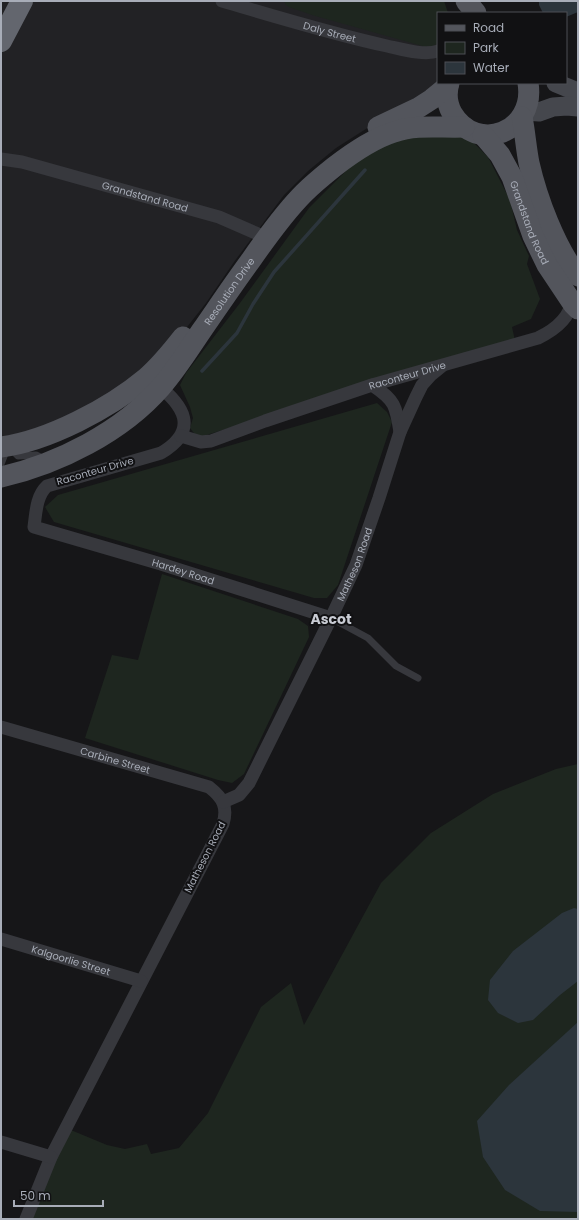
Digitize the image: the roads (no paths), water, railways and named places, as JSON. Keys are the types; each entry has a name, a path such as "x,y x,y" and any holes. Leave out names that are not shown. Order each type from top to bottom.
{"highway":[{"path":"1,41 22,1"}],"main road":[{"path":"456,1 457,12"},
{"path":"466,1 475,12"},
{"path":"448,85 447,98 450,110 456,120 473,132 483,135 505,131 515,125 524,114 529,102 528,84"},
{"name":"Resolution Drive","path":"1,477 49,461 75,450 104,434 138,410 154,383 162,362 191,328 261,237 288,196 319,166 334,154 368,132 418,108 432,99 448,85"},
{"name":"Grandstand Road","path":"524,114 529,162 536,186 552,232 563,253 578,276"},
{"name":"Resolution Drive","path":"261,237 305,192 343,160 360,148 394,132 426,126 464,127"},
{"name":"Grandstand Road","path":"483,135 500,155 512,177 533,236 547,265 575,306"},
{"name":"Resolution Drive","path":"3,453 74,424 125,394 154,383"}],"street":[{"name":"Daly Street","path":"222,1 358,40 403,50 432,53 437,51"},
{"path":"558,84 578,92"},
{"path":"524,114 539,112 553,107 578,107"},
{"name":"Grandstand Road","path":"1,150 22,162"},
{"name":"Grandstand Road","path":"1,159 22,162 219,217 261,237"},
{"path":"563,253 571,278 575,306"},
{"name":"Raconteur Drive","path":"34,527 39,496 47,486 161,453 172,446 181,436 201,442 211,441 372,385 538,338 549,333 562,322 575,306"},
{"name":"Matheson Road","path":"26,1219 51,1157 223,824 226,812 223,802 239,795 249,783 331,618 356,565 400,432 422,385 430,374 442,366"},
{"path":"154,383 175,400 180,408 184,418 184,426 181,436"},
{"name":"Matheson Road","path":"372,385 385,393 394,403 398,415 400,432"},
{"name":"Hardey Road","path":"34,527 161,564 331,618"},
{"name":"Carbine Street","path":"1,727 209,787 223,802"},
{"name":"Kalgoorlie Street","path":"1,940 141,981"},
{"path":"1,1142 51,1157"}],"lane":[{"path":"3,453 18,456 36,455 49,461"},
{"path":"331,618 368,638 396,666 418,678"}],"water":[{"path":"539,1 578,1 578,12 567,17 567,12 542,12 539,5"},
{"path":"574,908 578,909 578,981 560,995 533,1020 518,1023 498,1013 488,1000 490,980 513,951 562,913"},
{"path":"578,1022 578,1212 540,1211 505,1190 483,1157 477,1121 509,1085"}],"waterway":[{"path":"202,371 237,333 253,304 274,272 365,170"}],"district":[{"name":"Ascot","path":"331,619"}]}
